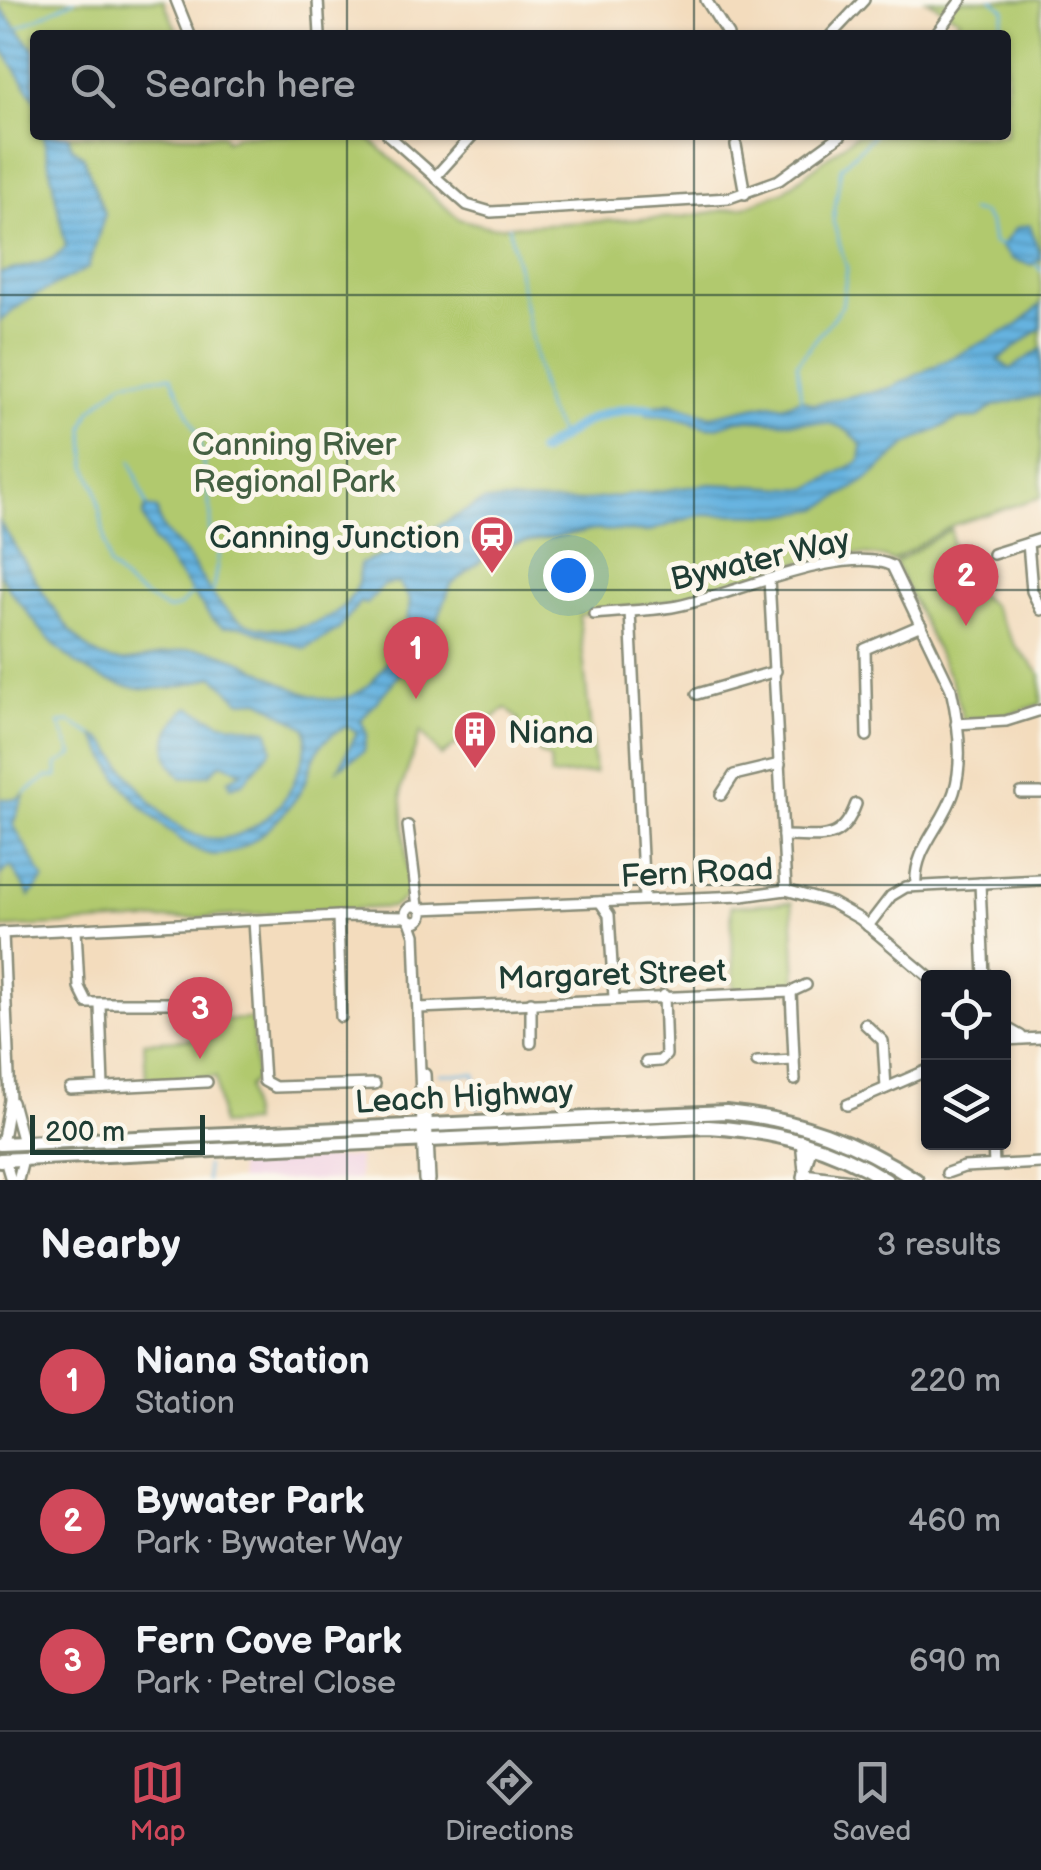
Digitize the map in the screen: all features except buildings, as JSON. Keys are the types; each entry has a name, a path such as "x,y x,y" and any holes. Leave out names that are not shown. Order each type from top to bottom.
{"highway":[{"name":"Leach Highway","path":"1,1144 710,1112 752,1115 822,1130 874,1154 916,1180"},
{"path":"752,1115 804,1132 806,1142"},
{"name":"Leach Highway","path":"3,1160 708,1127 806,1142 886,1180"}],"street":[{"path":"176,0 188,30"},
{"path":"318,0 320,30"},
{"path":"706,0 725,30"},
{"path":"835,30 864,0"},
{"path":"940,30 961,0"},
{"path":"839,26 843,30"},
{"path":"394,140 467,205 483,212 695,202 746,194 792,172 834,140"},
{"path":"434,176 468,140"},
{"path":"736,145 746,194"},
{"path":"993,554 1041,539"},
{"path":"1028,543 1032,590 1041,610"},
{"name":"Bywater Way","path":"594,614 675,606 768,578 881,560 897,572 950,689 956,724 955,790 917,860 916,886"},
{"path":"768,578 786,890"},
{"path":"630,611 644,898"},
{"path":"867,736 865,649 921,626"},
{"path":"697,694 776,671"},
{"path":"956,724 1006,722 1041,710"},
{"path":"721,795 734,775 780,764"},
{"path":"1020,793 1041,793"},
{"path":"783,836 834,836 849,824 856,804"},
{"path":"408,826 427,1180"},
{"path":"868,926 897,891 916,886 1041,880"},
{"path":"980,883 984,970"},
{"name":"Fern Road","path":"414,913 603,906 644,898 742,896 786,890 842,908 921,970"},
{"path":"603,906 614,998"},
{"path":"23,1143 10,1100 1,933 414,913"},
{"path":"338,916 342,1017"},
{"path":"254,920 264,1081 275,1087 374,1084"},
{"path":"76,929 82,996 87,1003 184,1003"},
{"name":"Margaret Street","path":"419,1008 791,992 806,985"},
{"path":"791,992 795,1080"},
{"path":"646,1062 660,1061 666,1055 664,995"},
{"path":"531,1002 531,1043"},
{"path":"100,1006 104,1087"},
{"path":"865,1024 883,1041 886,1088"},
{"path":"1011,1030 1024,1037"},
{"path":"1011,1038 1041,1038"},
{"path":"756,1062 794,1060"},
{"path":"846,1105 921,1073"},
{"path":"70,1089 207,1082"},
{"path":"1,1144 10,1100"},
{"path":"806,1142 804,1177 851,1180"},
{"path":"993,1150 994,1166"},
{"path":"3,1160 14,1180"},
{"path":"14,1180 23,1160"},
{"path":"947,1173 1041,1163"}],"shaded area":[{"path":"358,1157 359,1180 239,1180 238,1163"}],"green space":[{"name":"Canning River Regional Park","path":"0,0 163,0 177,30 30,30 30,140 371,140 459,219 490,227 681,217 744,207 784,191 850,140 1011,140 1011,30 951,30 960,19 927,0 1041,0 1041,497 953,525 892,561 870,555 814,559 672,601 579,615 595,773 551,776 550,759 539,753 538,744 520,738 518,719 506,708 441,756 421,731 401,789 409,895 393,907 0,928"},
{"path":"951,529 954,575 992,605 1015,645 1041,675 1041,704 1002,717 963,720 954,687 895,563"},
{"path":"792,902 796,981 790,987 734,989 731,906"},
{"path":"252,1019 256,1079 248,1086 251,1123 221,1125 216,1077 146,1081 144,1042 211,1038 210,1020"}],"water":[{"path":"0,7 30,45 30,92 0,45"},
{"path":"44,140 70,140 72,148 83,156 105,214 88,268 27,300 0,321 0,273 52,260 66,247"},
{"path":"1030,225 1041,258 1032,265 1012,259 1001,247 1016,228"},
{"path":"1041,304 1041,328 998,360 1010,369 1041,349 1041,395 993,406 978,418 958,419 927,434 905,446 868,479 819,509 780,515 702,514 647,532 595,530 514,544 487,556 451,585 431,637 361,720 367,734 364,751 339,768 357,732 347,726 334,734 318,750 296,798 280,817 258,837 234,851 209,854 176,836 120,781 93,735 108,745 147,797 174,823 205,838 223,838 257,825 283,801 303,757 306,728 260,700 240,701 214,676 159,689 110,681 87,670 47,637 8,587 0,569 0,523 68,627 94,653 106,659 132,661 198,649 247,664 295,689 340,699 362,690 397,645 410,600 399,583 384,585 366,604 360,602 339,629 305,649 241,626 223,627 212,619 153,540 143,516 146,507 157,509 165,531 228,612 267,629 304,626 321,621 349,600 358,583 360,564 387,554 484,501 575,502 711,484 808,489 860,461 862,446 837,425 738,420 708,427 648,415 639,407 673,403 711,416 771,403 783,406 801,399 814,404 890,388 1018,325"},
{"path":"189,707 222,723 268,730 272,749 243,783 231,787 228,780 243,772 221,763 210,774 182,778 174,769 167,750 169,731"},
{"path":"25,793 13,824 44,879 30,896 11,866 0,875 0,799 17,799"}],"waterway":[{"path":"18,28 74,0"},
{"path":"992,0 1005,9 999,30"},
{"path":"801,399 797,363 842,306 847,269 833,221 841,167 869,140"},
{"path":"970,211 982,213 990,224 993,243 1002,245"},
{"path":"509,226 545,406 561,437"},
{"path":"1036,264 1041,271"},
{"path":"193,592 179,607 167,610 131,588 109,566 96,488 87,467 84,427 91,410 124,381 171,376 199,437 211,516 209,532 219,552 212,595"},
{"path":"540,452 604,414 651,408"},
{"path":"131,461 147,506"},
{"path":"25,793 47,777 57,777 57,765 73,755 59,723 70,722 93,735"},
{"path":"440,1074 475,1074 478,1108"},
{"path":"206,1165 207,1180"}],"place":[{"name":"Canning Junction","path":"492,575"},
{"name":"Bywater Park","path":"966,626"},
{"name":"Niana Station","path":"416,699"},
{"name":"Niana","path":"475,770"},
{"name":"Fern Cove Park","path":"200,1059"}]}
